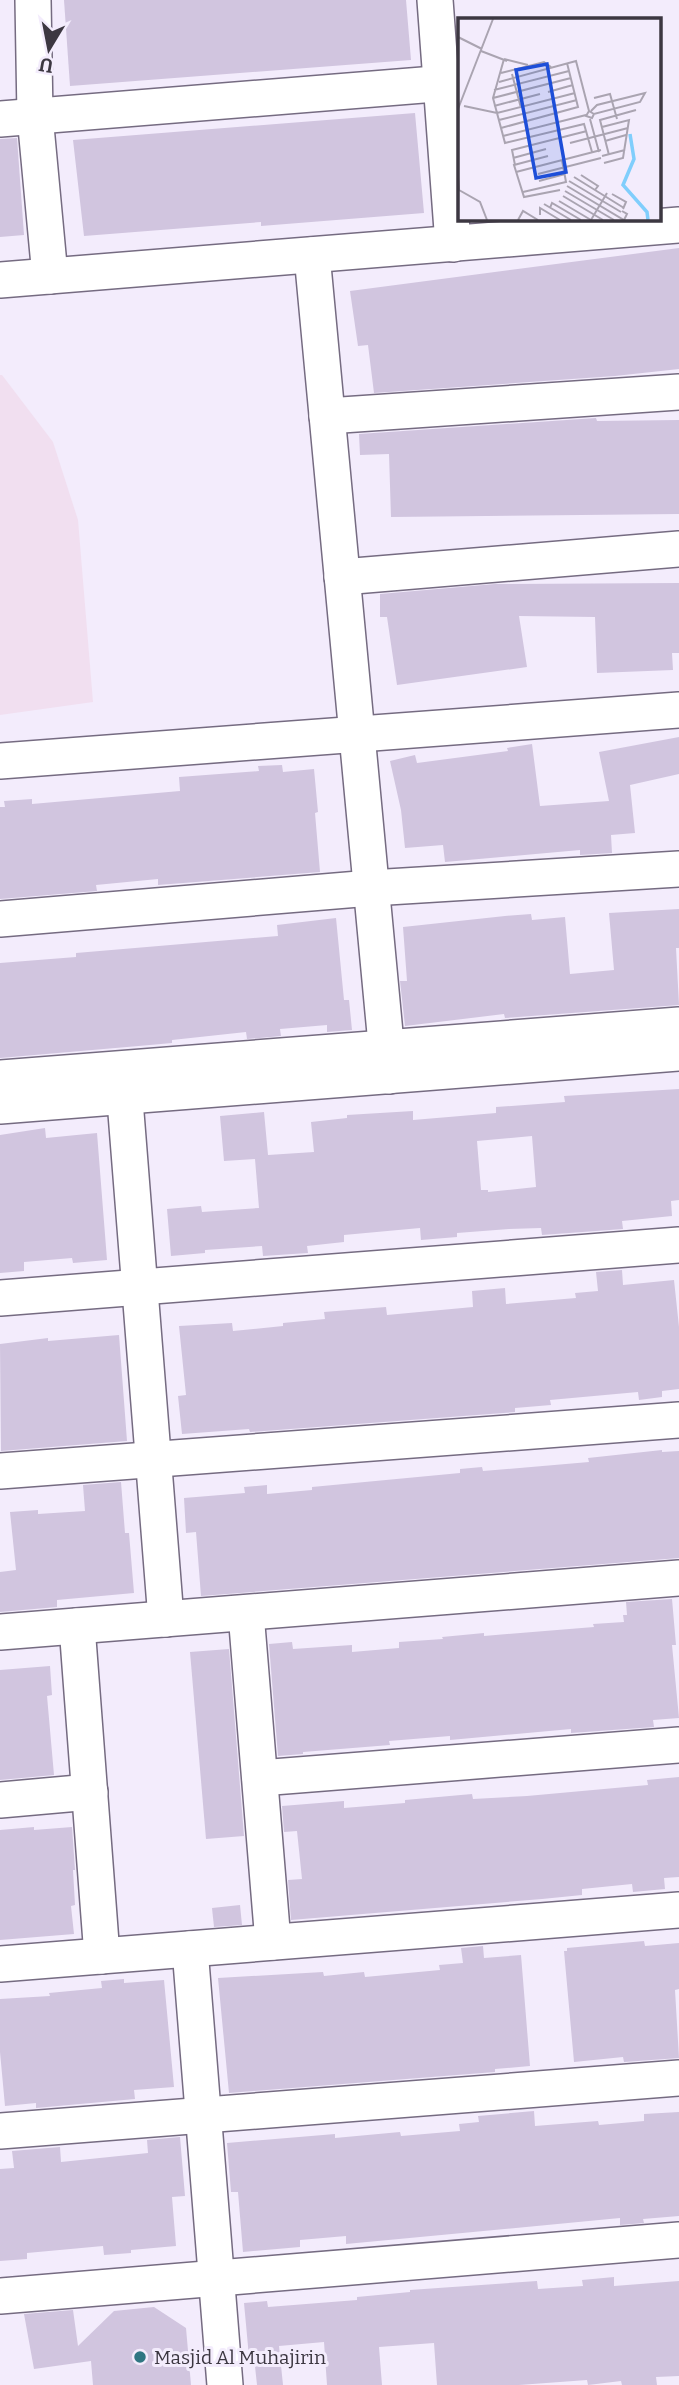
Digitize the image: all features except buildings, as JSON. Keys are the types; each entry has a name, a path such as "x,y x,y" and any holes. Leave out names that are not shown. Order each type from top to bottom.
{"street":[{"path":"33,0 35,116 50,276"},
{"path":"435,0 451,83 453,244"},
{"path":"0,119 451,83"},
{"path":"0,280 679,225"},
{"path":"312,255 388,1062"},
{"path":"327,416 679,392"},
{"path":"342,577 679,549"},
{"path":"0,761 679,710"},
{"path":"0,919 371,888 679,869"},
{"path":"388,1062 679,1025"},
{"path":"0,1078 124,1082 388,1062 679,1053"},
{"path":"0,1106 124,1082"},
{"path":"124,1082 166,1619"},
{"path":"0,1298 679,1245"},
{"path":"0,1471 679,1420"},
{"path":"0,1632 679,1578"},
{"path":"246,1613 274,1942"},
{"path":"77,1626 102,1956"},
{"path":"260,1778 679,1745"},
{"path":"0,1800 90,1792"},
{"path":"0,1964 679,1910"},
{"path":"190,1949 225,2385"},
{"path":"0,2131 679,2078"},
{"path":"0,2296 679,2240"}],"shaded area":[{"path":"0,375 53,442 78,520 93,702 0,715"}],"place":[{"name":"Masjid Al Muhajirin","path":"140,2357"}]}
